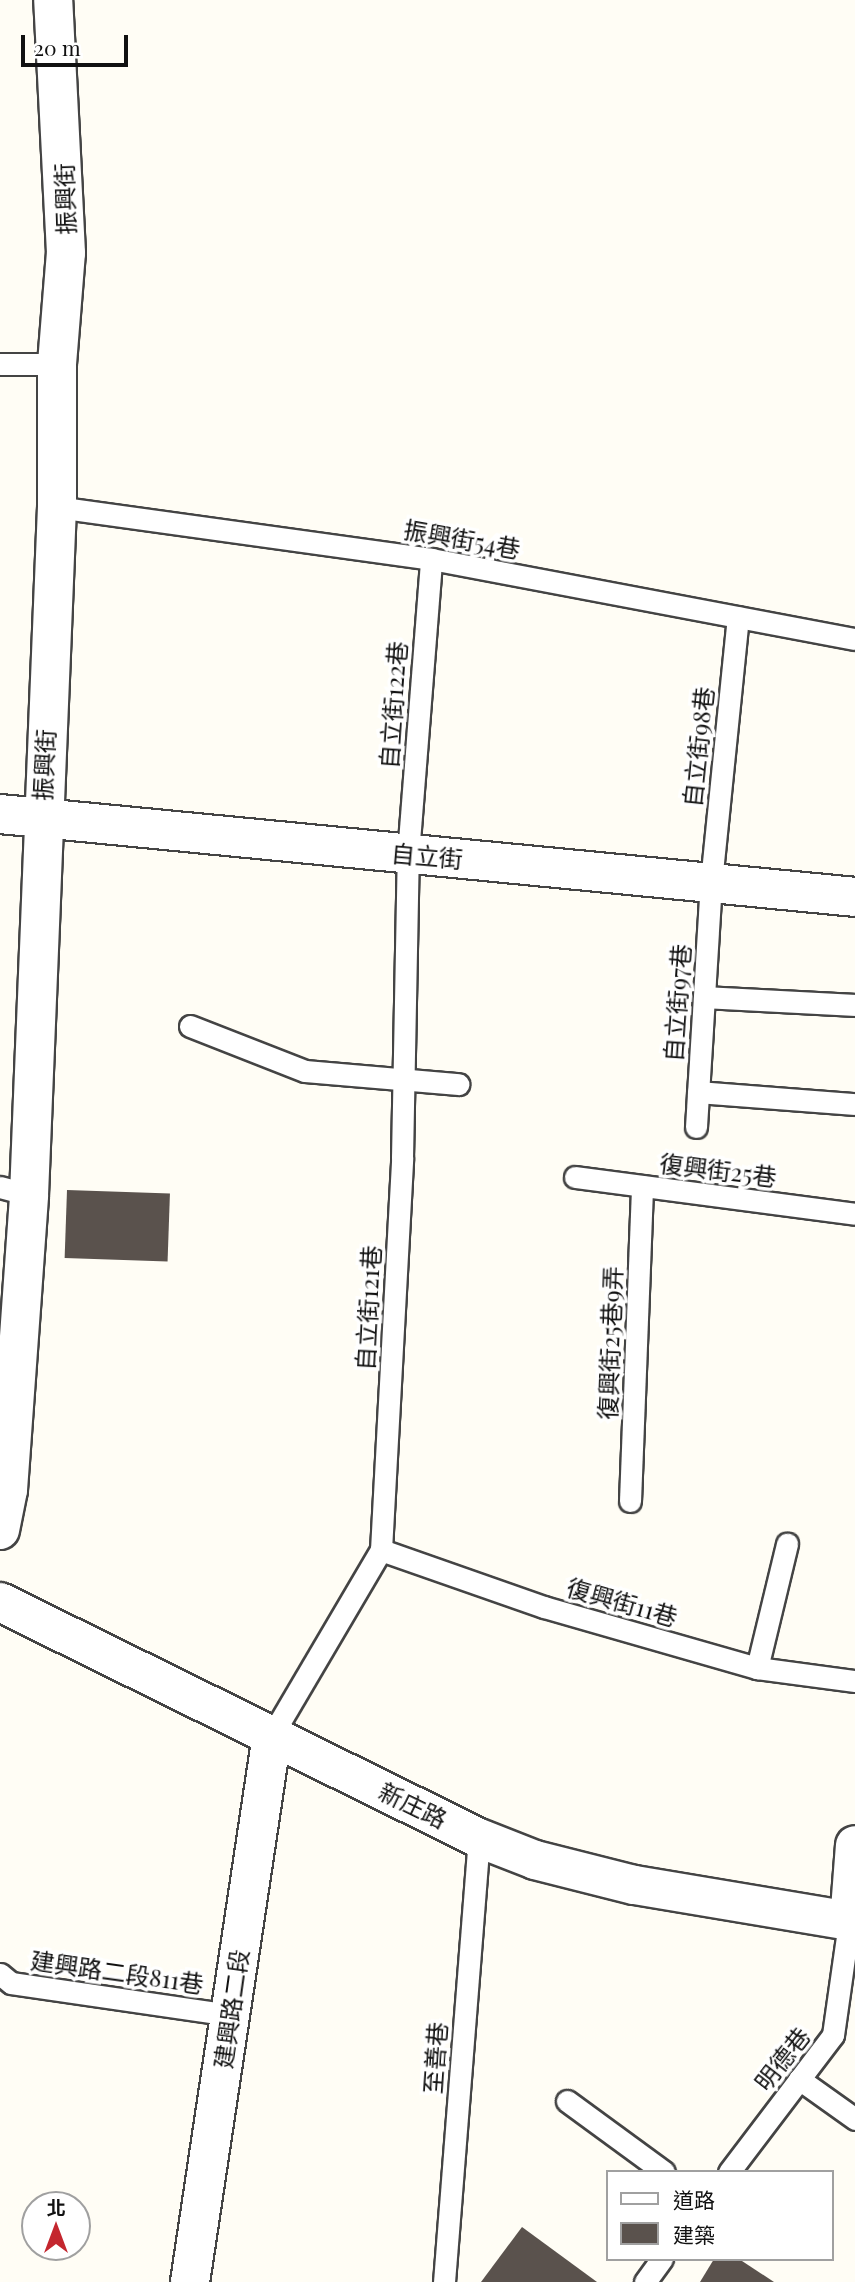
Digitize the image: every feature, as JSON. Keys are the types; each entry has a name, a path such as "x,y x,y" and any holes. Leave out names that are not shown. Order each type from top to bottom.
{"street":[{"name":"振興街","path":"0,1530 8,1490 14,1191 41,821 57,507 57,364 66,253 53,0"},
{"name":"自立街","path":"0,814 41,821 855,897"},
{"name":"新庄路","path":"0,1602 479,1838 634,1885 852,1922"},
{"name":"建興路二段","path":"190,2282 272,1735"},
{"path":"852,1922 855,1845"}],"lane":[{"path":"0,364 57,364"},
{"name":"振興街54巷","path":"57,507 431,559 855,639"},
{"name":"自立街122巷","path":"408,854 431,559"},
{"name":"自立街98巷","path":"711,882 738,617"},
{"name":"自立街121巷","path":"272,1735 382,1550 403,1083 408,854"},
{"name":"自立街97巷","path":"696,1127 711,882"},
{"path":"704,997 855,1005"},
{"path":"190,1026 305,1071 403,1083 458,1084"},
{"path":"698,1092 855,1104"},
{"name":"復興街25巷","path":"575,1177 855,1214"},
{"name":"復興街25巷9弄","path":"630,1501 642,1186"},
{"path":"757,1668 787,1544"},
{"name":"復興街11巷","path":"382,1550 544,1607 757,1668 855,1681"},
{"name":"至善巷","path":"444,2282 479,1838"},
{"name":"明德巷","path":"731,2170 833,2035 852,1922"},
{"name":"建興路二段811巷","path":"0,1974 10,1983 230,2015"},
{"path":"799,2079 855,2119"},
{"path":"568,2101 661,2170"},
{"path":"645,2282 661,2261"}],"building":[{"path":"67,1190 170,1194 168,1262 65,1258"},
{"path":"522,2227 597,2282 481,2282"},
{"path":"713,2261 742,2261 774,2282 700,2282"}]}
